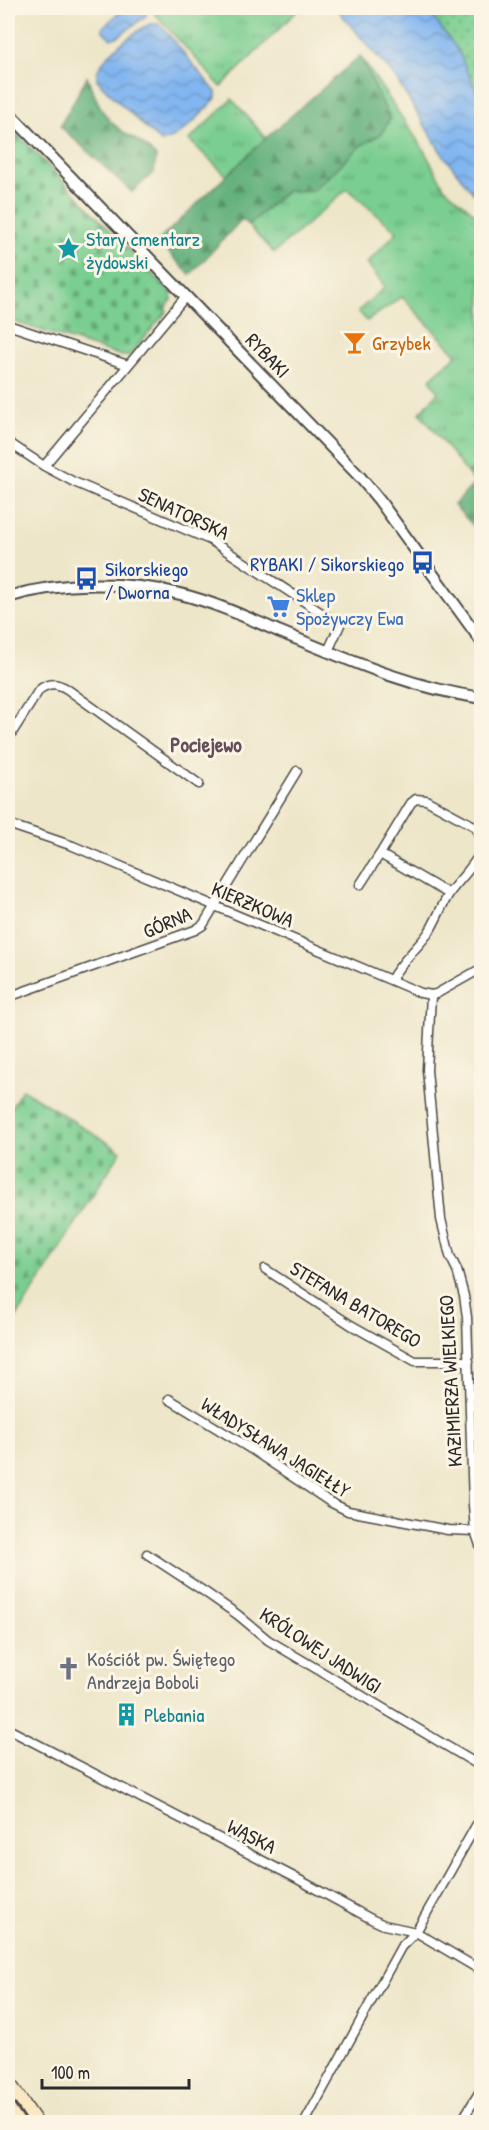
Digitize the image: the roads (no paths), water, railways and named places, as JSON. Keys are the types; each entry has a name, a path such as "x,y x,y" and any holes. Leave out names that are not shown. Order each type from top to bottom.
{"main road":[{"path":"8,2081 36,2122"},
{"path":"8,2107 15,2121"}],"street":[{"name":"RYBAKI","path":"8,112 331,446 370,490 482,642"},
{"path":"44,466 186,296"},
{"path":"8,325 128,364"},
{"name":"SENATORSKA","path":"8,442 44,466 74,482 210,540 340,625 328,651"},
{"path":"8,597 34,590 67,586 115,586 181,594 406,681 482,698"},
{"path":"8,739 39,690 47,685 57,684 199,784"},
{"name":"GÓRNA","path":"8,997 195,930 207,921 297,771"},
{"path":"360,885 411,803 416,799 426,800 476,827 482,848 479,855 449,894 430,930 394,974 392,980"},
{"name":"KIERZKOWA","path":"8,825 73,846 431,995"},
{"path":"380,854 449,894"},
{"path":"431,995 442,992 482,968"},
{"name":"KAZIMIERZA WIELKIEGO","path":"431,995 428,1070 441,1219 450,1256 457,1270 464,1296 469,1361 473,1506 476,1531 482,1551"},
{"name":"STEFANA BATOREGO","path":"265,1269 351,1325 415,1361 469,1361"},
{"name":"WŁADYSŁAWA JAGIEŁŁY","path":"169,1399 348,1511 448,1530 476,1531"},
{"name":"KRÓLOWEJ JADWIGI","path":"147,1554 222,1603 268,1640 482,1767"},
{"name":"WĄSKA","path":"8,1729 292,1875 373,1920 384,1925 416,1932 482,1971"},
{"path":"305,2122 401,1947 416,1932 482,1815"},
{"path":"461,2122 482,2088"}],"water":[{"path":"125,8 144,8 146,16 119,36 111,39 103,31 103,27"},
{"path":"336,8 426,8 457,49 481,101 481,198 473,193 441,152 395,77"},
{"path":"150,24 158,24 164,29 216,92 216,98 190,124 175,136 161,142 97,79 98,72 108,56 135,33"}],"place":[{"name":"Stary cmentarz żydowski","path":"68,249"},
{"name":"Grzybek","path":"354,342"},
{"name":"RYBAKI / Sikorskiego","path":"422,563"},
{"name":"Sikorskiego / Dworna","path":"87,579"},
{"name":"Sklep Spożywczy Ewa","path":"278,606"},
{"name":"Kościół pw. Świętego Andrzeja Boboli","path":"69,1669"},
{"name":"Plebania","path":"126,1714"}],"district":[{"name":"Pociejewo","path":"206,744"}]}
